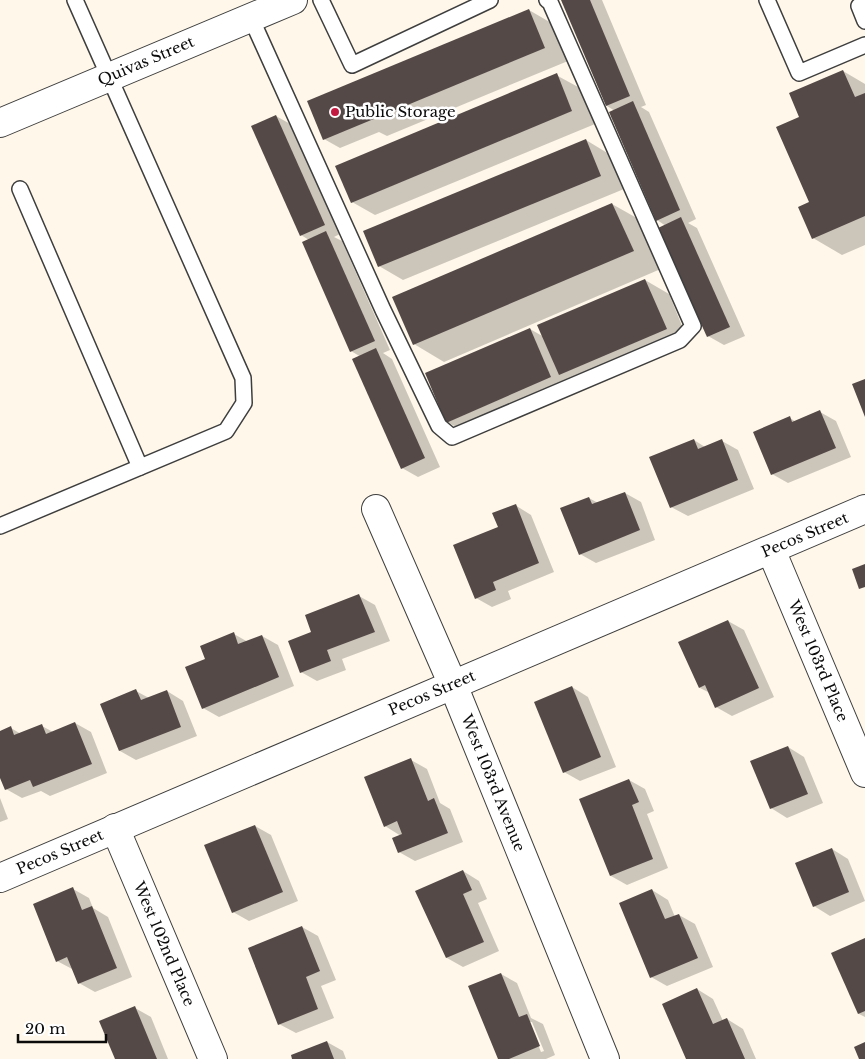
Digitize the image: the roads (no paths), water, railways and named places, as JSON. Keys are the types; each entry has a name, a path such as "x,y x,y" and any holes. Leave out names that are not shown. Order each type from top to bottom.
{"street":[{"name":"Quivas Street","path":"0,123 293,0"},
{"name":"West 103rd Avenue","path":"376,509 453,685 605,1059"},
{"name":"Pecos Street","path":"0,878 865,509"},
{"name":"West 103rd Place","path":"771,550 865,773"},
{"name":"West 102nd Place","path":"115,828 213,1059"}],"lane":[{"path":"0,526 226,431 244,403 243,378 75,0"},
{"path":"322,0 352,65 490,0"},
{"path":"251,18 387,319 439,426 452,437 680,340 693,326 550,2 547,0"},
{"path":"767,0 799,74 865,45"},
{"path":"865,3 859,6 865,21"},
{"path":"20,189 140,467"}],"place":[{"name":"Public Storage","path":"335,112"}]}
